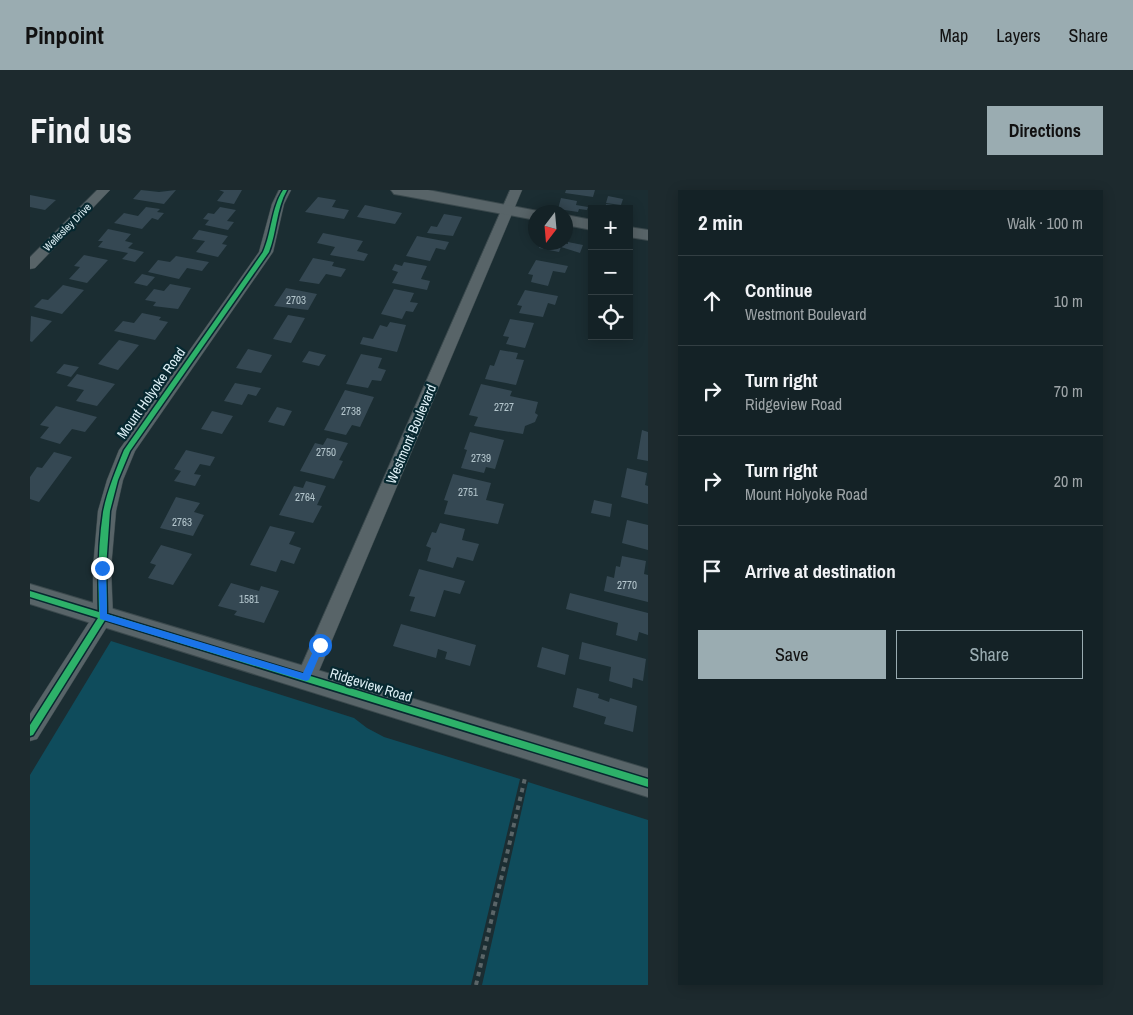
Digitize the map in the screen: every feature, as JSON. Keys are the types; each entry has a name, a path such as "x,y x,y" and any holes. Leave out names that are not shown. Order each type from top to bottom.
{"street":[{"name":"Wellesley Drive","path":"30,265 104,190"},
{"name":"Mount Holyoke Road","path":"103,617 102,568 107,511 115,480 127,450 266,252 273,238 276,209 284,190"},
{"path":"400,190 528,214"},
{"name":"Westmont Boulevard","path":"306,678 516,190"},
{"path":"573,221 588,224"},
{"path":"633,233 648,235"},
{"name":"Ridgeview Road","path":"30,594 648,783"},
{"path":"30,732 103,617"}],"path":[{"path":"476,985 525,778"}],"shaded area":[{"path":"111,641 354,718 384,737 520,779 471,985 30,985 30,775"},
{"path":"528,782 648,820 648,985 482,985"}],"building":[{"path":"141,190 159,192 176,190 164,204 133,199"},
{"path":"219,190 242,190 234,204 217,201 224,192"},
{"path":"566,190 595,190 593,197 565,193"},
{"path":"30,195 56,200 45,210 30,207"},
{"path":"608,196 623,199 621,205 606,203"},
{"path":"318,197 336,200 332,207 349,210 344,219 305,212"},
{"path":"561,198 577,201 576,205 588,207 587,210 579,209 578,212 573,211 573,205 559,205"},
{"path":"365,205 402,213 395,224 357,217"},
{"path":"146,207 160,209 157,212 164,213 158,220 152,218 142,229 114,223 124,213 138,216"},
{"path":"220,207 236,210 227,221 234,222 228,230 205,225 209,220 203,219 208,213 214,214"},
{"path":"444,214 462,217 453,236 427,233 431,226 437,227"},
{"path":"108,229 131,234 125,241 133,243 128,248 144,252 135,262 122,259 128,253 98,247 103,241 98,241"},
{"path":"199,230 228,236 222,244 227,245 218,257 196,252 205,241 192,239"},
{"path":"323,233 363,241 357,251 368,254 364,261 330,255 335,247 317,243"},
{"path":"417,236 449,242 445,250 436,248 430,261 406,256"},
{"path":"573,243 583,245 580,253 570,250 573,250"},
{"path":"84,255 108,260 87,283 69,279 80,267 74,266"},
{"path":"176,256 209,262 202,271 187,268 179,279 148,272 158,260 170,262"},
{"path":"313,258 334,262 332,266 346,269 341,277 326,274 319,284 299,281"},
{"path":"536,260 568,266 565,273 553,271 548,286 531,282 533,275 528,274"},
{"path":"404,262 427,266 421,279 430,281 427,290 392,283 398,272 392,270 395,264 402,266"},
{"path":"142,274 155,277 147,286 134,283"},
{"path":"170,284 191,288 178,309 153,306 156,302 145,300 154,289 164,291"},
{"path":"63,285 84,290 62,314 34,307 42,299 48,300"},
{"path":"286,288 317,294 308,310 274,306"},
{"path":"394,289 414,293 410,302 418,303 413,312 406,311 402,319 381,314"},
{"path":"525,290 558,296 555,305 548,303 543,317 519,313 522,306 517,305"},
{"path":"142,313 161,317 159,320 168,322 155,340 114,331 123,321 134,323"},
{"path":"288,315 305,318 291,343 273,339"},
{"path":"31,316 52,321 32,342 30,341"},
{"path":"510,319 534,323 525,348 506,344 509,337 503,336"},
{"path":"390,322 406,325 397,352 360,344 363,337 373,339 380,325 387,327"},
{"path":"119,340 139,345 118,370 98,364"},
{"path":"248,349 272,355 261,373 236,368"},
{"path":"500,350 518,353 516,359 524,360 516,385 485,379 490,365 494,366"},
{"path":"309,351 326,355 319,366 302,362"},
{"path":"361,354 382,358 378,368 386,370 381,381 372,380 368,388 346,384"},
{"path":"64,364 79,367 71,377 56,373"},
{"path":"77,374 115,384 97,406 76,401 84,390 67,386"},
{"path":"235,383 261,388 256,396 248,394 242,405 224,401"},
{"path":"481,384 512,391 510,396 538,402 535,413 538,415 535,422 525,426 523,434 474,426 478,417 469,415"},
{"path":"345,390 374,397 360,427 352,425 346,435 324,430"},
{"path":"56,406 97,417 85,432 72,429 60,444 40,438 49,427 40,425"},
{"path":"277,407 292,411 284,426 268,422"},
{"path":"212,411 233,416 222,434 201,429"},
{"path":"642,430 648,432 648,461 637,459"},
{"path":"470,432 504,440 495,469 486,467 484,473 461,468 467,450 464,449"},
{"path":"327,438 348,443 339,460 343,461 334,479 300,471 315,443 323,445"},
{"path":"186,450 215,457 210,466 200,464 194,474 201,475 195,486 174,481 181,471 174,469"},
{"path":"54,452 72,457 39,502 30,499 30,477 37,467 42,468"},
{"path":"627,468 647,473 645,485 648,486 648,504 621,497"},
{"path":"453,474 491,483 486,500 504,504 498,524 444,514 448,501 444,500"},
{"path":"306,481 326,486 317,505 322,506 313,523 279,515 294,486 303,488"},
{"path":"176,497 200,503 194,512 204,515 193,536 160,528"},
{"path":"594,500 612,504 610,517 591,513"},
{"path":"627,520 648,525 648,550 622,543"},
{"path":"440,523 465,529 462,540 479,544 473,561 457,557 453,568 427,561 431,548 426,546 432,532 436,533"},
{"path":"270,526 295,532 289,544 301,548 294,564 281,560 276,572 250,565"},
{"path":"161,545 192,554 173,585 148,578 156,565 150,563"},
{"path":"622,556 646,561 644,574 648,575 648,602 604,591 607,576 614,578 616,566 620,567"},
{"path":"419,569 465,581 460,594 444,590 435,617 410,611 415,597 409,596"},
{"path":"231,583 259,591 261,586 279,591 264,623 234,615 237,611 218,606"},
{"path":"570,593 648,613 648,635 639,632 637,641 616,635 618,623 566,609"},
{"path":"401,624 476,645 470,666 445,659 447,652 438,649 436,658 393,646"},
{"path":"582,642 646,659 643,681 633,678 632,688 609,681 611,667 579,659"},
{"path":"542,647 569,655 565,675 537,667"},
{"path":"577,688 599,694 598,698 609,702 610,698 637,706 633,732 604,724 606,717 573,707"}],"cycle path":[{"path":"30,732 103,617 102,568 107,511 115,480 127,450 266,252 278,204 285,190"},
{"path":"30,594 648,783"}],"route":[{"path":"102,568 103,617 306,678 320,645"}]}
